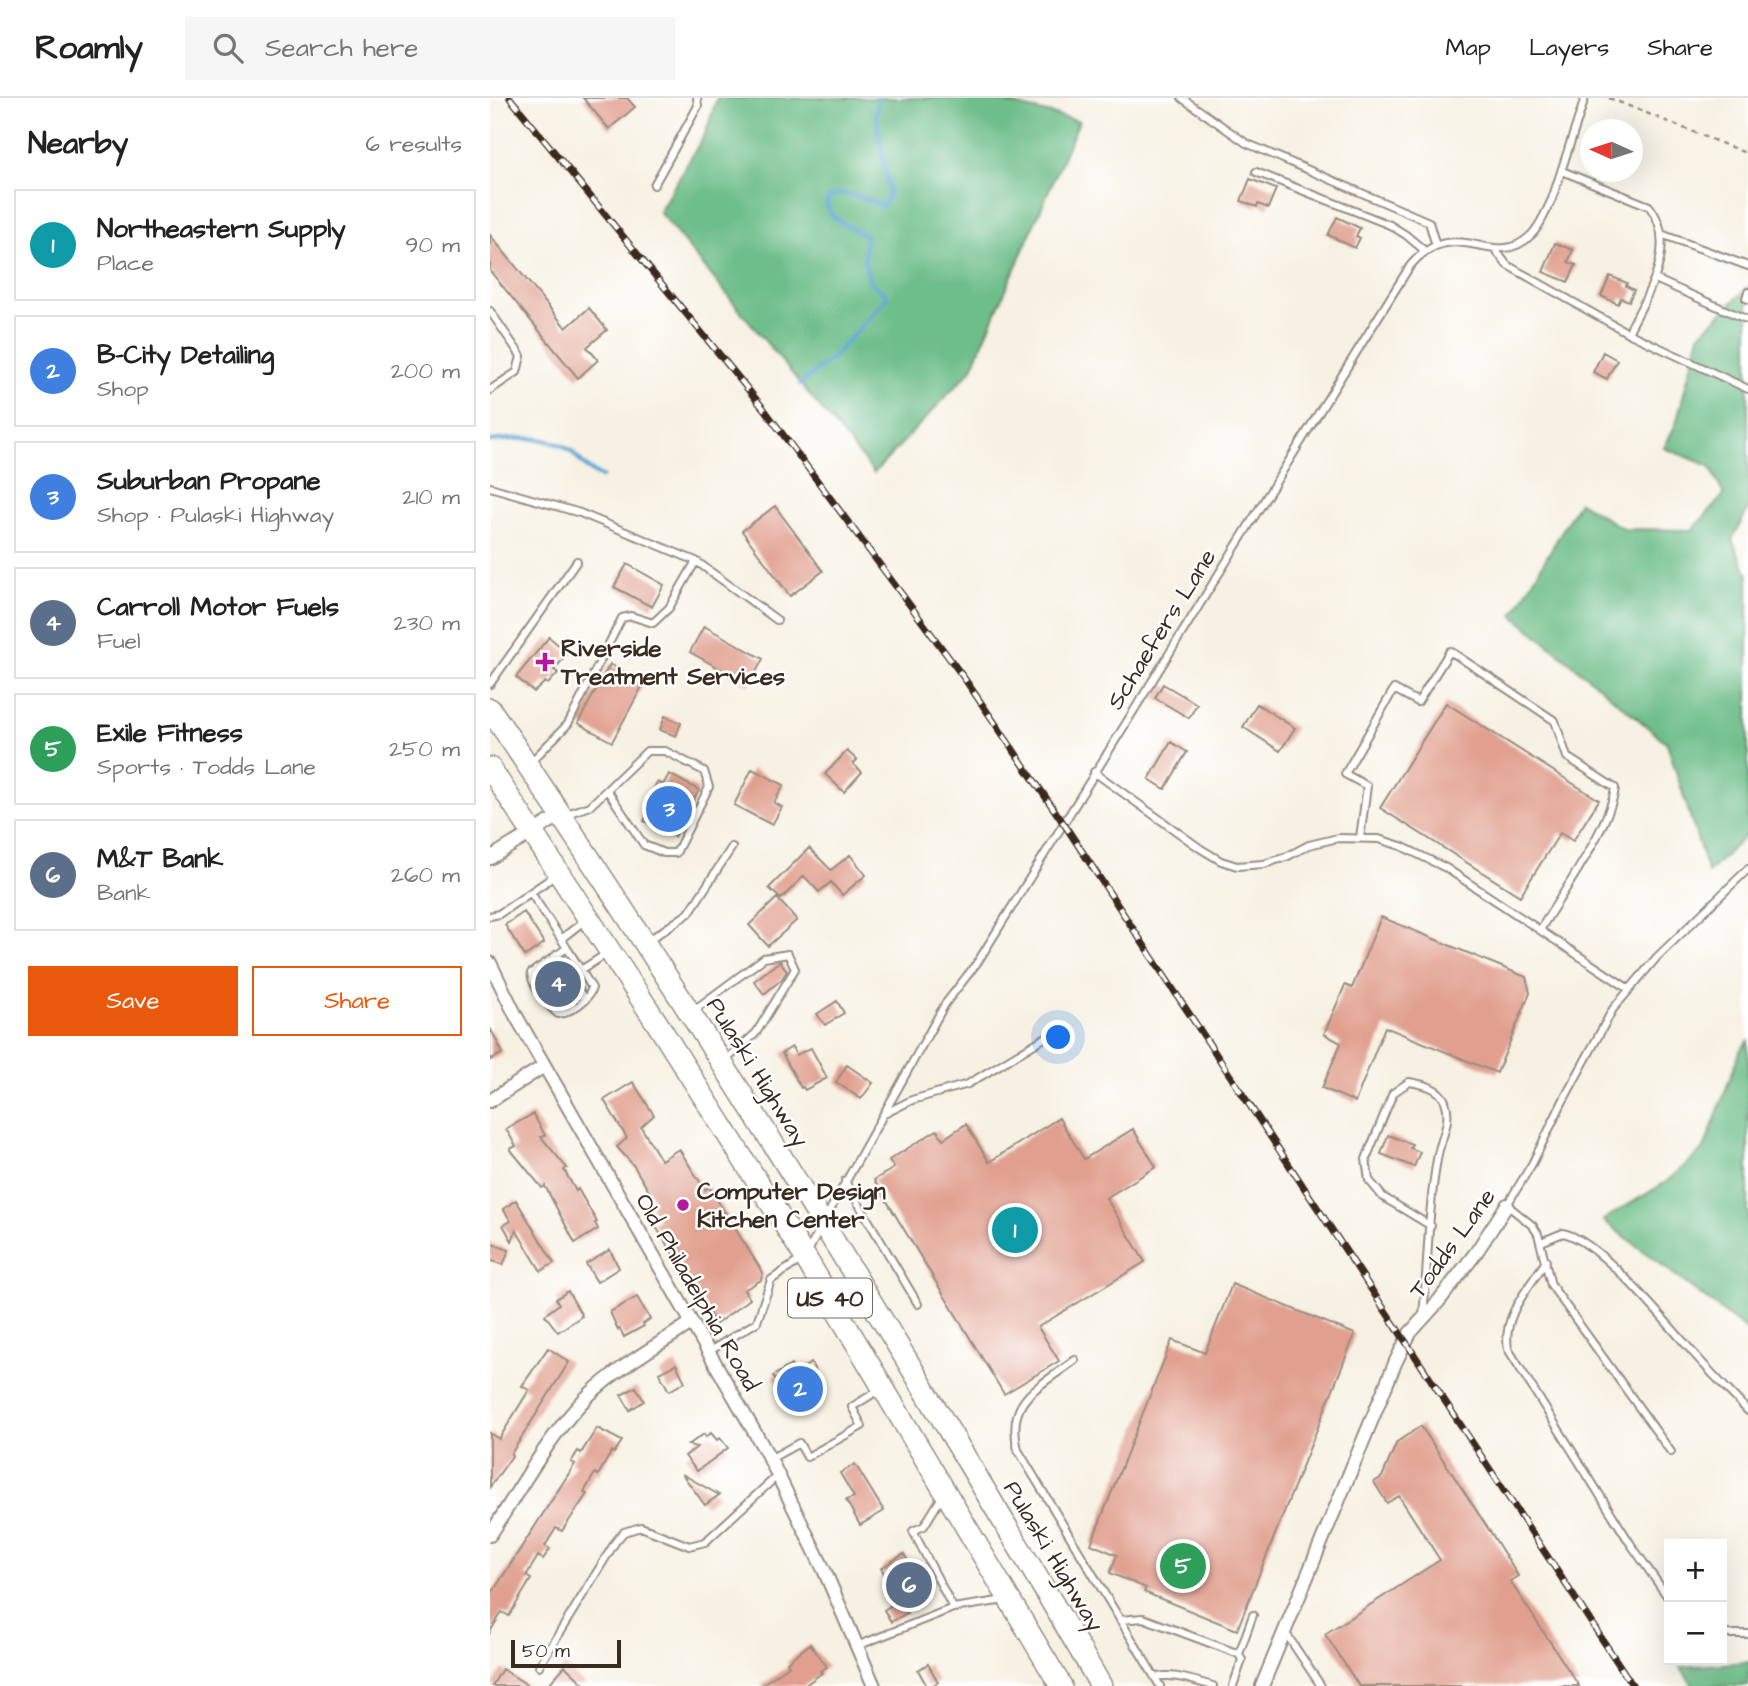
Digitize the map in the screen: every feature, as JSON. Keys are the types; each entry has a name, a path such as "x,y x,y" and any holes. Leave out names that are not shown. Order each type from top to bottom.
{"highway":[{"name":"Pulaski Highway","path":"490,709 690,1013 823,1223 1101,1686"},
{"name":"US 40","path":"490,768 611,951 805,1257 1011,1599 1055,1683"}],"street":[{"path":"490,858 561,815"},
{"name":"Old Philadelphia Road","path":"490,963 544,1066 770,1459 825,1572 857,1646 869,1684"},
{"path":"490,1101 544,1066"},
{"name":"Todds Lane","path":"1266,1684 1284,1632 1410,1333 1475,1254 1507,1205"},
{"path":"490,1535 573,1411 613,1374 691,1323"}],"lane":[{"path":"654,185 698,106 697,98"},
{"path":"1182,98 1246,143 1429,222 1436,246"},
{"name":"Schaefers Lane","path":"805,1257 882,1114 946,1004 977,963 1410,266 1425,251 1436,246 1455,241 1493,248 1514,246 1533,233 1549,206 1585,98"},
{"path":"1562,171 1649,206 1658,218 1661,251 1656,279 1628,333"},
{"path":"1256,172 1390,225 1406,234 1425,251"},
{"path":"1661,233 1748,266"},
{"path":"1493,248 1507,265 1628,333 1748,389"},
{"path":"1656,279 1748,320"},
{"path":"1748,292 1745,298 1748,299"},
{"path":"490,311 521,356 517,372 490,390"},
{"path":"490,488 580,513 696,561 777,620"},
{"path":"490,684 577,561"},
{"path":"528,765 568,724 622,618 631,616 653,623 669,608 696,561"},
{"path":"1360,838 1367,786 1345,774 1394,689 1418,702 1450,651 1555,721 1567,757 1615,789 1614,799 1594,842 1540,930"},
{"path":"561,815 590,806 647,751 665,751 704,771 709,788 676,853 664,853 644,845 607,790"},
{"path":"1094,772 1201,849 1220,861 1237,866 1264,864 1286,857 1309,845 1338,838 1379,839 1401,846 1446,868 1629,989"},
{"path":"644,943 689,913 732,847"},
{"name":"Todds Lane","path":"1507,1205 1532,1164 1613,1009 1699,914 1748,869"},
{"path":"490,916 499,914 560,873"},
{"path":"531,893 562,939 592,988 585,1000 565,1013 558,1014 550,1008 531,979 531,973 567,948"},
{"path":"562,939 589,917"},
{"path":"581,970 611,951"},
{"path":"557,954 564,965"},
{"path":"690,1013 764,958 789,954 795,969 768,1018 757,1033 722,1064"},
{"path":"548,961 554,971"},
{"path":"538,968 543,978"},
{"path":"578,989 585,1000"},
{"path":"568,996 574,1007"},
{"path":"559,1003 565,1013"},
{"path":"882,1114 912,1100 968,1084 1051,1034"},
{"path":"1423,1318 1438,1152 1448,1119 1444,1099 1430,1086 1409,1082 1393,1093 1366,1159 1369,1180 1383,1197 1431,1226"},
{"path":"845,1181 918,1304"},
{"path":"1507,1205 1533,1226 1541,1241 1551,1285 1671,1452"},
{"path":"1541,1241 1563,1233 1583,1241 1647,1300 1696,1357 1748,1411"},
{"path":"708,1352 757,1322 771,1280 805,1257"},
{"path":"1546,1261 1511,1315 1505,1336 1508,1349 1630,1543 1664,1592"},
{"path":"1075,1360 1021,1402 1014,1424 1018,1450 1160,1686"},
{"path":"770,1459 799,1443 807,1457 862,1426 852,1406 884,1387"},
{"path":"539,1666 624,1532 640,1527 689,1546 705,1542 778,1476"},
{"path":"946,1489 925,1526 913,1531 953,1608"},
{"path":"857,1646 953,1608 1011,1599"},
{"path":"1238,1654 1254,1615"},
{"path":"1120,1620 1143,1618 1238,1654 1242,1660 1233,1686"},
{"path":"1284,1632 1321,1686"},
{"path":"1727,1634 1748,1634"},
{"path":"1155,1677 1165,1675 1185,1678 1213,1686"}],"path":[{"path":"1609,98 1748,154"}],"green space":[{"path":"717,98 987,98 1079,121 971,370 874,473 659,212 706,132"},
{"path":"1748,287 1748,509 1732,540 1748,574 1748,833 1708,873 1667,743 1513,615 1579,502 1624,529 1692,530 1724,495 1710,466 1664,448 1676,424 1699,335"},
{"path":"1748,1041 1748,1331 1603,1220 1666,1182 1704,1149 1740,1051"},
{"path":"1748,1662 1748,1686 1693,1686 1681,1667 1727,1665"}],"building":[{"path":"583,98 627,98 635,107 609,129"},
{"path":"1250,179 1276,189 1268,208 1241,201"},
{"path":"1337,217 1360,228 1356,236 1360,238 1355,248 1328,235"},
{"path":"490,235 566,328 589,308 607,330 587,347 598,360 578,378 490,271"},
{"path":"1555,243 1573,250 1568,262 1576,265 1568,282 1543,272"},
{"path":"1610,276 1627,283 1626,286 1634,290 1629,301 1621,298 1618,304 1601,296"},
{"path":"1603,352 1617,360 1607,379 1593,372"},
{"path":"775,506 823,571 790,596 742,531"},
{"path":"627,564 664,585 652,607 614,587"},
{"path":"704,626 763,659 749,685 690,652"},
{"name":"Riverside Treatment Services","path":"549,637 568,653 554,670 558,673 548,684 545,682 534,692 516,677"},
{"path":"610,664 644,683 612,742 578,723"},
{"path":"1163,684 1197,704 1189,718 1155,698"},
{"path":"1446,703 1599,800 1573,841 1560,833 1520,896 1380,808"},
{"path":"1257,704 1295,728 1280,751 1243,727"},
{"path":"665,716 681,723 676,736 660,730"},
{"path":"1171,742 1187,752 1165,789 1149,779"},
{"path":"847,751 857,760 853,764 862,772 844,792 825,774"},
{"path":"752,769 784,785 774,803 782,807 772,825 734,805"},
{"path":"669,774 699,790 674,837 644,821 656,798 650,795 657,782 663,785"},
{"path":"809,848 831,870 850,855 866,875 842,895 831,882 819,892 804,876 781,899 769,888"},
{"path":"777,898 797,920 768,946 749,925"},
{"path":"524,912 544,943 525,956 505,925"},
{"path":"1381,917 1526,977 1530,993 1497,1073 1385,1027 1355,1102 1322,1088 1341,1043 1324,1034 1345,985 1352,988"},
{"path":"780,961 787,971 782,979 764,994 754,981"},
{"path":"558,966 562,970 568,969 577,983 573,992 566,991 563,998 557,998 554,1002 540,983 547,982 548,973 557,975 560,972"},
{"path":"837,1001 844,1013 825,1025 817,1014"},
{"path":"490,1028 503,1053 490,1060"},
{"path":"792,1047 796,1055 811,1048 827,1078 805,1090 801,1088 782,1053"},
{"path":"847,1065 873,1083 861,1099 836,1082"},
{"path":"633,1082 654,1115 641,1127 661,1160 679,1149 705,1190 709,1187 763,1273 761,1280 744,1290 750,1299 716,1324 653,1222 658,1219 651,1208 654,1200 634,1166 617,1147 627,1138 604,1100"},
{"path":"533,1114 545,1135 541,1137 567,1168 564,1170 597,1222 595,1223 598,1229 575,1243 545,1186 542,1188 510,1149 516,1146 506,1129"},
{"path":"1059,1118 1084,1159 1133,1129 1156,1167 1106,1198 1145,1262 1038,1327 1059,1361 1004,1394 874,1180 894,1168 889,1160 937,1130 943,1139 966,1124 989,1162"},
{"path":"1388,1135 1412,1144 1410,1148 1420,1152 1414,1167 1381,1154"},
{"path":"516,1200 554,1263 541,1271 516,1230 512,1241 503,1225 511,1221 503,1209"},
{"path":"490,1243 509,1250 503,1265 490,1260"},
{"path":"610,1250 619,1268 597,1282 586,1264"},
{"path":"1232,1284 1355,1334 1237,1630 1144,1592 1146,1588 1110,1573 1117,1555 1091,1544 1172,1340 1205,1353"},
{"path":"568,1291 582,1316 558,1332 545,1315 559,1304 556,1299"},
{"path":"637,1297 650,1319 644,1326 624,1337 610,1312"},
{"path":"548,1348 569,1362 490,1487 490,1433 499,1439 529,1390 522,1386"},
{"path":"811,1363 824,1387 812,1394 815,1400 797,1411 773,1376 791,1365 796,1372"},
{"path":"676,1364 685,1382 669,1391 659,1373"},
{"path":"636,1387 644,1401 630,1410 621,1395"},
{"path":"1421,1426 1518,1576 1510,1581 1579,1686 1359,1686 1325,1634 1440,1560 1399,1496 1387,1503 1374,1482 1382,1477 1397,1442"},
{"path":"597,1428 622,1441 614,1453 612,1451 598,1475 595,1473 584,1492 587,1494 562,1531 556,1528 545,1546 550,1549 543,1559 538,1556 526,1576 531,1579 509,1616 502,1612 490,1632 490,1596 575,1464 571,1462 578,1451 581,1453"},
{"path":"711,1433 717,1440 720,1438 728,1448 697,1471 685,1456 697,1447 688,1445 704,1434 706,1437"},
{"path":"855,1464 884,1511 860,1525 846,1500 854,1497 840,1473"},
{"path":"682,1474 719,1495 705,1505"},
{"path":"904,1554 928,1595 905,1609 881,1568"},
{"path":"899,1600 907,1613 891,1622 884,1610"},
{"path":"810,1644 827,1667 820,1671 822,1673 804,1686 760,1686 789,1666 787,1662"},
{"path":"928,1664 938,1682 931,1686 927,1686 918,1670"},
{"path":"565,1666 586,1686 547,1686"},
{"path":"502,1669 529,1686 492,1686"}],"waterway":[{"path":"800,384 835,355 887,298 886,294 870,282 864,261 866,236 835,218 830,213 827,200 833,196 847,194 883,206 889,193 876,117 878,98"},
{"path":"490,441 533,439 554,442 572,452 589,469 602,477"}],"railway":[{"path":"510,98 764,409 964,678 1064,824 1633,1686"}],"place":[{"name":"Riverside Treatment Services","path":"545,662"},
{"name":"Suburban Propane","path":"669,809"},
{"name":"Carroll Motor Fuels","path":"558,984"},
{"name":"Computer Design Kitchen Center","path":"683,1205"},
{"name":"Northeastern Supply","path":"1015,1230"},
{"name":"B-City Detailing","path":"800,1389"},
{"name":"Exile Fitness","path":"1183,1566"},
{"name":"M&T Bank","path":"909,1585"}]}
